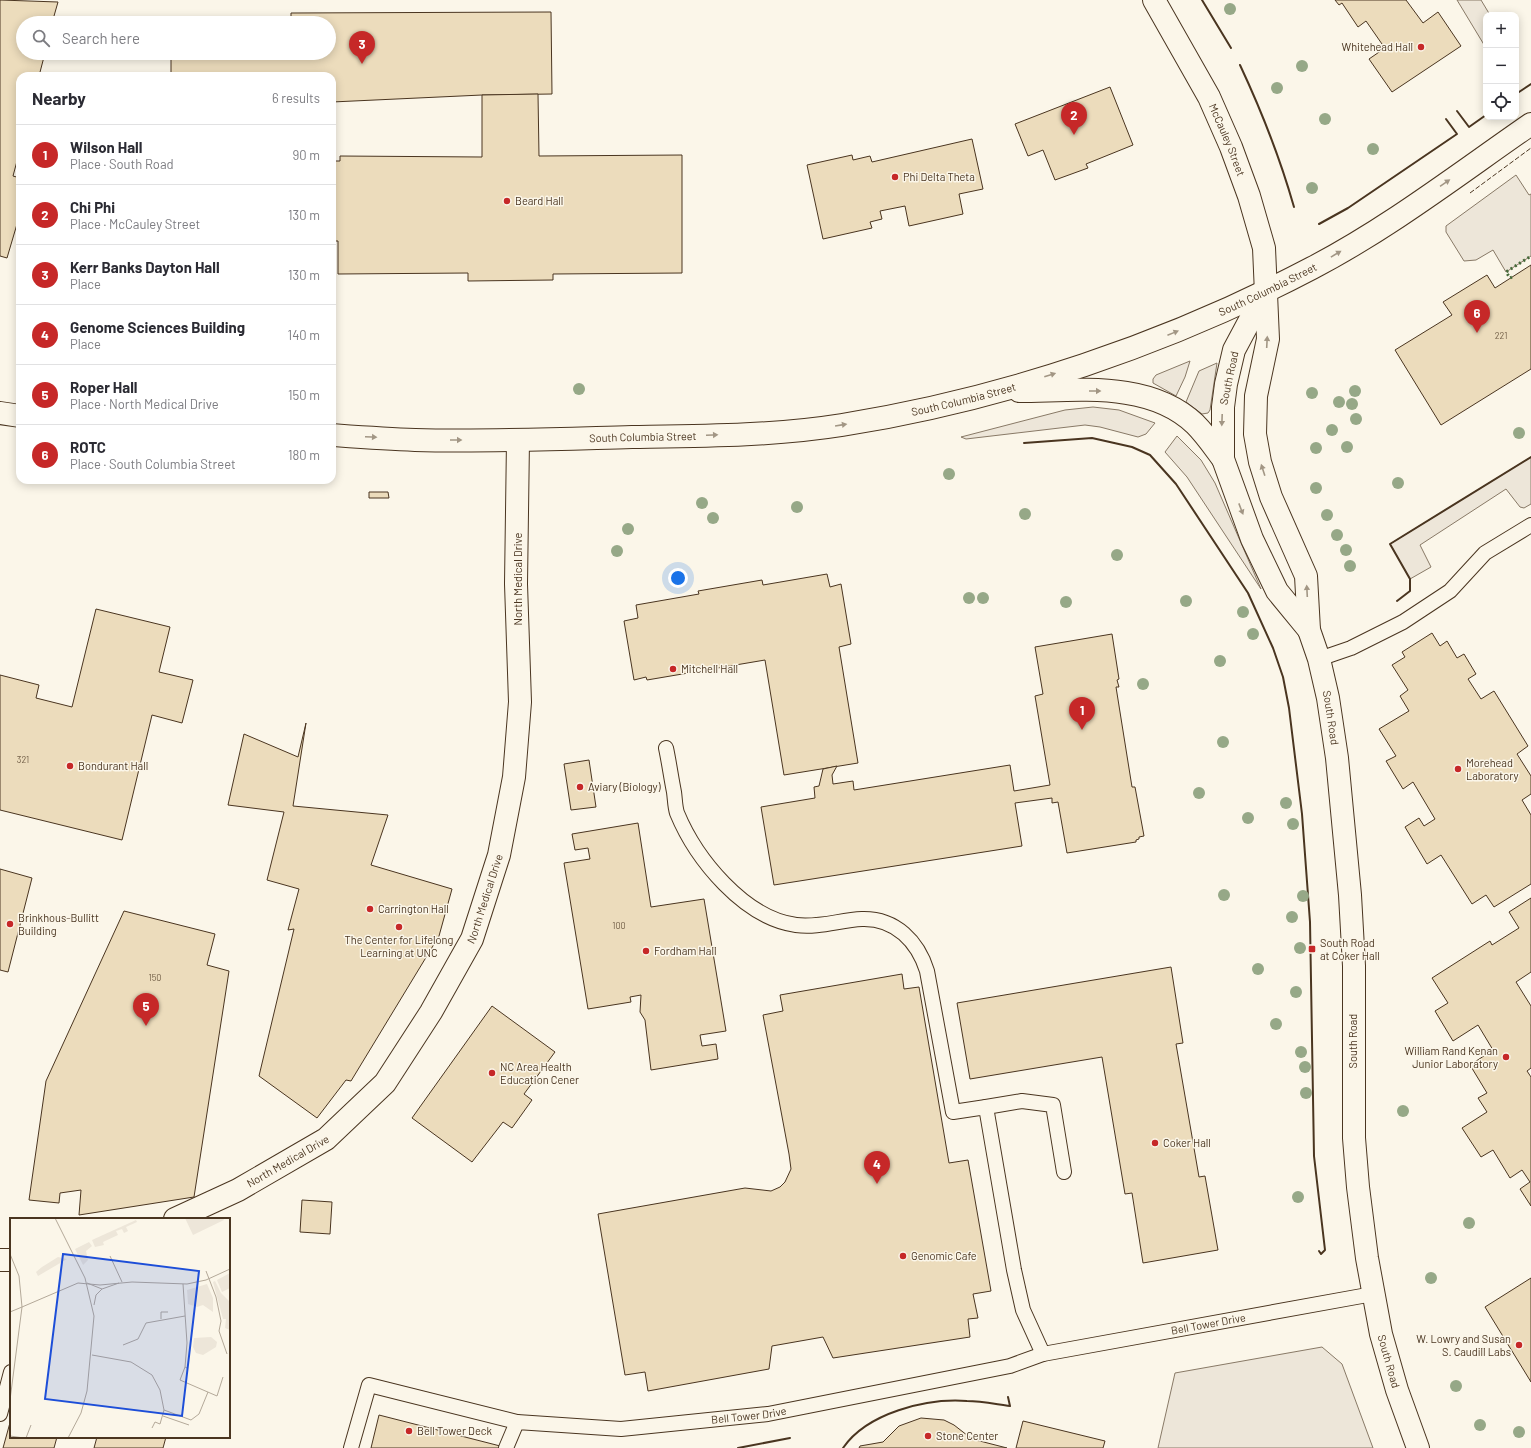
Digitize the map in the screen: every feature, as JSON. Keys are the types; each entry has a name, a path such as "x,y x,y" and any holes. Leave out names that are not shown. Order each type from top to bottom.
{"main road":[{"name":"McCauley Street","path":"1154,0 1209,97 1231,146 1250,196 1262,242 1265,292"},
{"name":"South Columbia Street","path":"336,435 417,440 518,440 782,432 839,426 930,410 1000,391 1142,345 1203,321 1265,292 1315,267 1355,243 1531,124"},
{"name":"South Road","path":"1265,292 1234,350 1226,384 1223,407 1223,459 1252,539 1277,591 1309,630"},
{"name":"South Road","path":"1265,292 1268,339 1256,396 1255,434 1260,462 1271,497 1306,576 1309,630 1326,686 1336,750 1345,834 1354,966 1354,1138 1359,1195 1373,1294 1381,1334 1397,1390 1418,1448"},
{"path":"1000,391 1122,391 1153,400 1176,410 1194,423 1223,459"},
{"path":"0,413 16,415"},
{"name":"North Medical Drive","path":"177,1218 238,1190 326,1138 374,1094 385,1083 431,1012 472,939 499,855 514,777 520,702 516,584 518,440"}],"lane":[{"path":"1319,659 1351,648 1404,622 1450,591 1485,553 1531,525"},
{"path":"666,748 677,812 699,852 741,900 761,913 782,922 797,925 813,926 862,919 878,920 892,925 914,942 922,956 927,972 953,1112 1022,1101 1053,1105 1064,1172"},
{"path":"986,1107 1022,1304 1043,1354"},
{"name":"Bell Tower Drive","path":"351,1448 369,1385 517,1422 621,1429 760,1415 806,1408 1005,1367 1043,1354 1373,1294"},
{"path":"0,1414 10,1376"},
{"path":"506,1448 517,1422"}],"shaded area":[{"path":"1457,0 1481,0 1488,12 1483,12 1483,43"},
{"path":"1516,175 1529,195 1531,194 1531,256 1506,272 1493,250 1476,260 1464,261 1446,232 1446,226"},
{"path":"1190,361 1185,377 1176,396 1153,383 1153,379 1156,375"},
{"path":"1217,363 1210,410 1208,413 1202,414 1186,402 1199,371"},
{"path":"1093,407 1119,410 1155,423 1146,434 1138,437 1100,427 1085,425 966,439 961,437 1065,410"},
{"path":"1177,436 1201,460 1215,483 1261,589 1187,477 1165,452"},
{"path":"1531,457 1531,504 1524,508 1520,507 1506,489 1420,545 1431,567 1410,579 1390,544"},
{"path":"1322,1347 1342,1364 1373,1448 1158,1448 1175,1373"}],"building":[{"path":"0,0 58,2 54,16 16,16 16,60 43,60 40,72 16,72 16,165 13,176 16,177 16,228 7,258 0,256"},
{"name":"Whitehead Hall","path":"1335,0 1406,0 1423,23 1438,12 1461,46 1392,92 1369,59 1385,48 1366,21 1358,27 1342,3 1339,5"},
{"path":"551,12 552,94 482,95 336,102 336,72 171,72 171,60 336,60 336,16 291,16 291,13"},
{"path":"1110,87 1133,145 1086,164 1088,168 1055,180 1043,150 1028,156 1015,124"},
{"name":"Beard Hall","path":"538,94 539,156 682,155 682,273 553,274 553,280 468,281 468,273 338,274 338,241 336,241 336,161 340,161 340,156 482,157 482,95"},
{"name":"Phi Delta Theta","path":"972,139 983,189 959,194 963,214 909,226 905,206 880,211 882,219 870,222 872,228 823,239 807,165 852,155 853,160 870,156 872,162"},
{"path":"1531,265 1531,369 1441,425 1395,350 1452,315 1443,302 1487,275 1495,288"},
{"path":"369,492 388,492 389,498 369,498"},
{"name":"Mitchell Hall","path":"827,574 830,587 841,584 851,644 839,647 858,763 784,775 765,660 647,680 646,677 634,680 624,621 638,618 636,605 699,594 698,591 762,580 763,585"},
{"name":"Bondurant Hall","path":"96,609 170,627 159,672 193,680 182,723 152,715 122,840 0,810 0,675 39,685 36,698 72,707"},
{"name":"Morehead Laboratory","path":"1432,633 1440,646 1447,641 1457,658 1464,654 1476,674 1468,679 1481,699 1494,691 1528,746 1517,754 1531,776 1531,794 1522,800 1531,815 1531,884 1494,907 1486,895 1472,904 1441,855 1427,864 1405,827 1419,818 1424,826 1435,819 1413,782 1403,789 1386,761 1396,756 1379,729 1409,711 1400,696 1408,690 1392,665 1405,657 1402,652"},
{"path":"1112,634 1119,679 1117,680 1119,687 1116,687 1132,787 1135,787 1144,836 1139,837 1136,842 1067,853 1058,802 1052,803 1052,798 1015,803 1022,846 774,885 761,807 815,798 814,787 819,786 823,769 837,766 832,775 833,784 853,781 854,790 1010,765 1014,791 1050,785 1035,696 1043,694 1035,647"},
{"name":"Carrington Hall","path":"306,723 293,806 388,815 371,865 452,889 439,936 351,1081 346,1080 317,1118 259,1076 294,929 288,930 299,889 267,880 284,812 228,805 244,734 298,757"},
{"name":"Aviary (Biology)","path":"589,760 596,807 571,810 564,764"},
{"name":"Fordham Hall","path":"638,823 651,907 704,899 726,1031 700,1035 702,1046 716,1044 718,1059 651,1070 645,1020 640,1012 641,995 630,997 631,1002 588,1009 564,863 590,859 588,848 575,850 572,834"},
{"name":"Brinkhous-Bullitt Building","path":"0,869 32,878 8,972 0,970"},
{"name":"William Rand Kenan Junior Laboratory","path":"1531,898 1531,972 1516,982 1531,1006 1531,1068 1527,1071 1531,1077 1531,1206 1520,1189 1530,1182 1522,1170 1510,1178 1493,1150 1481,1157 1462,1128 1487,1112 1478,1098 1487,1093 1470,1065 1493,1050 1478,1025 1453,1041 1435,1011 1448,1003 1432,978 1490,941 1492,945 1519,928 1509,912"},
{"path":"124,911 215,934 207,965 229,971 194,1197 79,1215 81,1190 60,1193 59,1203 29,1200 46,1081"},
{"name":"Coker Hall","path":"1171,967 1183,1043 1176,1044 1199,1177 1205,1176 1218,1250 1143,1263 1132,1193 1125,1194 1102,1057 970,1079 957,1003"},
{"path":"902,974 904,989 919,987 949,1163 968,1160 991,1291 973,1294 978,1318 968,1319 970,1337 833,1358 823,1337 772,1346 769,1369 648,1391 645,1372 625,1375 598,1214 745,1188 771,1191 780,1187 785,1182 791,1169 763,1015 783,1011 780,995"},
{"name":"NC Area Health Education Cener","path":"492,1006 555,1052 524,1094 532,1100 512,1128 503,1122 472,1162 412,1118"},
{"path":"302,1200 332,1202 330,1234 300,1232"},
{"name":"W. Lowry and Susan S. Caudill Labs","path":"1531,1278 1531,1382 1485,1307"},
{"name":"Bell Tower Deck","path":"379,1415 508,1448 371,1448"},
{"name":"Stone Center","path":"921,1418 944,1420 954,1425 972,1439 1007,1448 859,1448 860,1446 883,1442 899,1426"},
{"name":"Stone Center","path":"1023,1421 1105,1441 1103,1448 1016,1448"},
{"path":"10,1423 10,1438 57,1438 54,1448 3,1448"},
{"path":"97,1438 166,1438 163,1448 94,1448"}],"hedge":[{"path":"1512,277 1510,278 1506,272 1531,256"}],"fence":[{"path":"1470,193 1531,148"}],"wall":[{"path":"1202,0 1231,48"},
{"path":"1240,65 1270,135 1294,207"},
{"path":"1519,92 1531,84"},
{"path":"1457,111 1469,127 1483,117"},
{"path":"1319,224 1348,208 1457,134 1446,119"},
{"path":"1024,443 1092,438 1132,447 1150,455 1176,484 1248,593 1273,648 1283,677 1289,708 1302,814 1310,922 1314,1156 1325,1250 1321,1254 1319,1251"},
{"path":"1397,601 1410,591 1410,579 1390,544 1531,457"},
{"path":"843,1448 867,1425 899,1410 916,1405 951,1401 978,1402 1010,1406 1008,1397"},
{"path":"738,1448 790,1438"}],"place":[{"name":"Whitehead Hall","path":"1421,47"},
{"name":"Kerr Banks Dayton Hall","path":"362,64"},
{"name":"Chi Phi","path":"1074,135"},
{"name":"Phi Delta Theta","path":"895,177"},
{"name":"Beard Hall","path":"507,201"},
{"name":"ROTC","path":"1477,333"},
{"name":"Mitchell Hall","path":"673,669"},
{"name":"Wilson Hall","path":"1082,730"},
{"name":"Bondurant Hall","path":"70,766"},
{"name":"Morehead Laboratory","path":"1458,769"},
{"name":"Aviary (Biology)","path":"580,787"},
{"name":"Carrington Hall","path":"370,909"},
{"name":"Brinkhous-Bullitt Building","path":"10,924"},
{"name":"The Center for Lifelong Learning at UNC","path":"399,927"},
{"name":"South Road at Coker Hall","path":"1312,949"},
{"name":"Fordham Hall","path":"646,951"},
{"name":"Roper Hall","path":"146,1026"},
{"name":"William Rand Kenan Junior Laboratory","path":"1506,1057"},
{"name":"NC Area Health Education Cener","path":"492,1073"},
{"name":"Coker Hall","path":"1155,1143"},
{"name":"Genome Sciences Building","path":"877,1184"},
{"name":"Genomic Cafe","path":"903,1256"},
{"name":"W. Lowry and Susan S. Caudill Labs","path":"1519,1345"},
{"name":"Bell Tower Deck","path":"409,1431"},
{"name":"Stone Center","path":"928,1436"}]}
